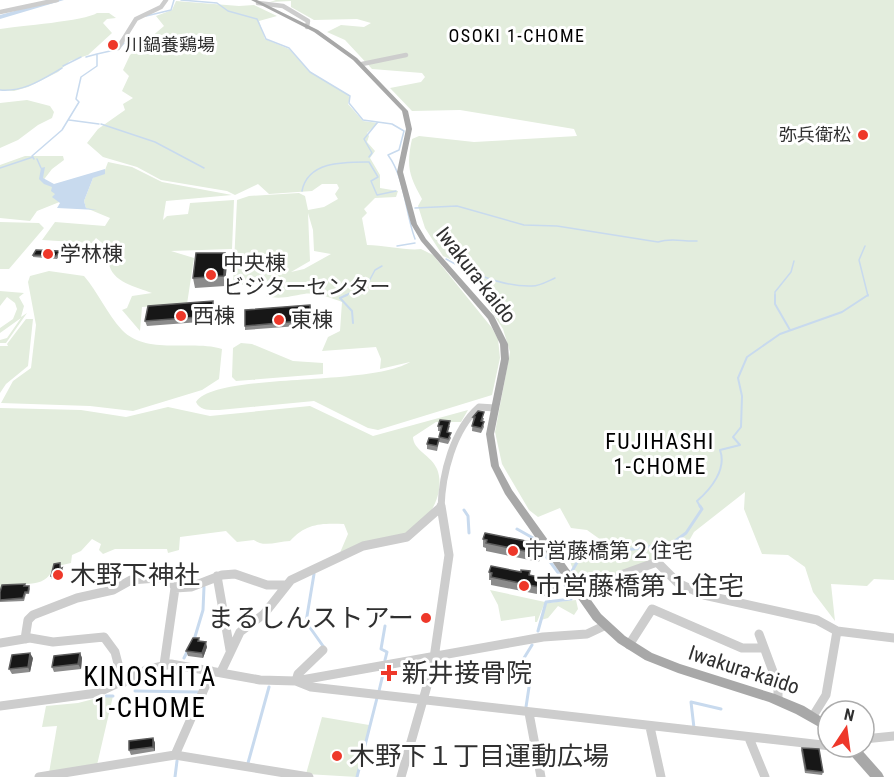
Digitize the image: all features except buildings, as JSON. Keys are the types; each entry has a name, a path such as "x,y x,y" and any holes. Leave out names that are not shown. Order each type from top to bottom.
{"main road":[{"name":"Iwakura-kaido","path":"259,1 307,27 362,64 399,103 408,118 409,129 400,172 417,230 488,314 501,336 506,359 495,408 491,449 499,477 604,626 629,645 701,678 778,699 816,718"},
{"path":"862,759 878,777"}],"street":[{"path":"0,12 57,0"},
{"path":"118,48 136,19 162,7 166,0"},
{"path":"362,64 406,55"},
{"path":"401,777 434,656 450,550 441,507 444,478 467,419 479,407 495,408"},
{"path":"175,755 216,671 240,632 264,614 284,585 356,548 410,536 441,507"},
{"path":"585,599 621,575 657,562 678,583 704,595 817,620 837,631 894,638"},
{"path":"175,588 202,586 217,576 240,573 264,584 284,585"},
{"path":"217,576 230,650"},
{"path":"25,639 28,620 33,615 52,610 77,598 113,590 131,580 170,577 175,588 164,664"},
{"path":"629,645 652,609 742,648 764,648"},
{"path":"0,706 86,696 123,683 146,670 164,664 183,664 267,681 296,681 543,637 587,634 604,626"},
{"path":"813,716 826,695 837,631"},
{"path":"759,634 777,685 778,699"},
{"path":"0,643 25,639 53,642 106,637 118,661 123,683"},
{"path":"296,681 298,674 323,650"},
{"path":"296,681 311,687 423,701 816,745"},
{"path":"529,713 541,777"},
{"path":"650,727 661,777"},
{"path":"876,738 894,736"},
{"path":"749,738 765,777"},
{"path":"39,777 175,755 309,777"}],"green space":[{"path":"276,0 894,0 894,580 874,579 867,586 831,584 835,621 813,592 805,567 788,555 762,554 744,509 745,492 694,532 685,548 618,572 595,586 580,578 568,554 581,549 597,550 601,540 587,530 571,528 560,508 538,517 529,510 502,464 495,432 510,352 503,329 479,292 480,284 472,277 479,272 443,256 425,228 418,206 422,199 414,184 409,164 412,139 419,136 474,142 577,136 574,129 460,110 412,111 390,88 421,82 425,77 422,73 372,69 345,40 327,32 341,25 364,27 371,23 357,19 314,20 291,7 291,1 270,2"},
{"path":"176,1 254,5 277,16 259,21 265,39 289,49 310,72 347,94 350,98 348,104 363,121 378,123 367,133 369,136 367,142 375,151 370,158 380,175 380,188 398,191 396,197 375,198 364,209 367,213 362,218 367,245 421,249 433,255 492,328 498,339 500,358 492,395 378,430 368,428 314,401 219,410 206,409 198,405 196,402 209,393 232,387 362,375 390,370 410,362 380,369 381,359 376,347 322,351 328,337 340,331 342,302 313,294 281,298 266,296 275,283 233,285 237,200 249,196 299,193 305,196 308,210 324,207 338,199 335,194 339,188 337,184 322,184 312,191 269,194 258,184 235,195 227,191 161,180 137,167 103,157 87,143 98,129 125,110 123,104 133,98 122,91 129,76 123,70 130,55 164,26 156,16 172,10","holes":["308,213 313,230 314,251 331,254 304,269 291,272 310,261"]},
{"path":"97,13 109,13 116,18 107,19 103,23 112,33 88,55 70,61 58,72 28,87 14,91 0,90 0,29 66,21"},
{"path":"27,100 50,106 54,112 52,118 18,140 0,148 0,103"},
{"path":"25,156 63,156 64,160 52,169 42,182 51,183 62,201 37,211 30,221 0,218 0,165"},
{"path":"108,162 132,167 162,182 232,195 166,201 163,220 167,216 188,214 190,203 234,200 232,249 171,251 194,258 187,304 142,307 140,331 122,310 127,308 132,296 152,293 126,283 114,275 109,263 116,249 106,246 96,238 92,243 42,240 55,222 105,226 110,218 86,208 84,201 93,178 105,170"},
{"path":"0,222 39,223 44,228 9,269 0,269"},
{"path":"49,271 84,276 117,324 132,338 157,345 197,345 222,349 219,379 202,390 133,411 90,406 1,403 13,381 31,368 36,325 28,282 30,276"},
{"path":"0,291 24,293 19,297 24,306 21,317 27,313 6,343 0,343 0,340 7,338 21,318 0,333 0,328 13,319 17,309 15,303 7,297 0,306"},
{"path":"26,319 33,319 28,366 6,384 0,393 0,346 8,346 7,344"},
{"path":"241,343 252,344 293,361 323,363 323,374 236,381 232,377 233,348"},
{"path":"310,406 373,436 468,410 461,422 436,422 413,437 416,446 435,464 439,478 438,496 430,513 417,528 395,539 339,555 348,534 344,524 315,525 308,527 290,541 271,544 262,544 254,540 237,542 226,531 180,537 179,550 168,553 167,549 115,549 103,554 99,550 101,544 92,539 81,551 72,555 71,563 53,567 44,580 0,589 0,408 81,410 126,417 168,407 210,416"},
{"path":"490,590 545,602 537,622 535,622 535,616 501,621 498,605"},
{"path":"576,600 578,609 574,615 558,606 548,618 541,620 547,603"},
{"path":"113,696 97,765 49,773 57,726 42,727 46,706 78,703"},
{"name":"木野下１丁目運動広場","path":"322,717 369,725 357,777 306,774"}],"water":[{"path":"45,167 43,178 54,184 105,169 105,174 93,178 84,201 86,208 97,210 57,208 60,203 52,197 55,194 51,191 52,187 39,179 41,168"}],"waterway":[{"path":"0,17 61,0"},
{"path":"146,16 171,10 174,0"},
{"path":"181,0 217,3 228,11 257,19 266,39 289,48 310,72 350,96 349,103 363,120 392,124 404,131 399,150 388,155 398,174 415,239"},
{"path":"97,54 119,49 124,43"},
{"path":"33,157 62,130 79,102 76,99 81,77 97,66 97,54"},
{"path":"86,57 97,54"},
{"path":"63,66 81,57"},
{"path":"0,90 25,87 62,68"},
{"path":"69,120 99,124"},
{"path":"369,157 372,153 364,139 377,123"},
{"path":"101,124 155,142 204,168"},
{"path":"0,168 33,157"},
{"path":"37,159 41,168"},
{"path":"302,191 311,174 319,169 328,165 349,162 369,162 378,177 371,181 377,195 396,191"},
{"path":"415,208 457,206 524,225 557,226 658,242 697,241"},
{"path":"397,246 415,243"},
{"path":"865,246 859,260 868,295"},
{"path":"446,259 499,282 521,286 535,286 555,278"},
{"path":"790,330 775,304 775,292 791,272 794,261"},
{"path":"344,296 367,285 375,270 382,266"},
{"path":"347,295 340,298 352,311 353,323"},
{"path":"701,508 697,501 716,478 721,464 720,450 740,445 733,437 741,427 742,396 738,378 747,357 780,334 842,312 868,295"},
{"path":"572,571 579,559 587,555 671,544 686,533 702,509 700,506"},
{"path":"464,510 468,516 469,533"},
{"path":"517,529 533,538"},
{"path":"540,548 562,578"},
{"path":"314,574 306,622 323,646"},
{"path":"538,631 546,602 571,599 565,585"},
{"path":"194,640 203,610 204,587"},
{"path":"385,626 381,649 387,652 385,660"},
{"path":"526,707 531,674 524,658 532,645"},
{"path":"184,658 188,650"},
{"path":"379,691 384,670"},
{"path":"248,763 269,687"},
{"path":"135,691 198,692"},
{"path":"106,696 113,696"},
{"path":"357,777 377,698"},
{"path":"694,728 691,702 721,709"},
{"path":"175,777 177,761"}],"place":[{"name":"川鍋養鶏場","path":"113,45"},
{"name":"弥兵衛松","path":"863,135"},
{"name":"学林棟","path":"48,254"},
{"name":"中央棟 ビジターセンター","path":"211,275"},
{"name":"西棟","path":"181,316"},
{"name":"東棟","path":"279,320"},
{"name":"市営藤橋第２住宅","path":"513,551"},
{"name":"木野下神社","path":"58,575"},
{"name":"市営藤橋第１住宅","path":"524,586"},
{"name":"まるしんストアー","path":"426,618"},
{"name":"新井接骨院","path":"389,673"},
{"name":"木野下１丁目運動広場","path":"337,756"}],"district":[{"name":"OSOKI 1-CHOME","path":"517,36"},
{"name":"FUJIHASHI 1-CHOME","path":"660,454"},
{"name":"KINOSHITA 1-CHOME","path":"150,692"}]}
